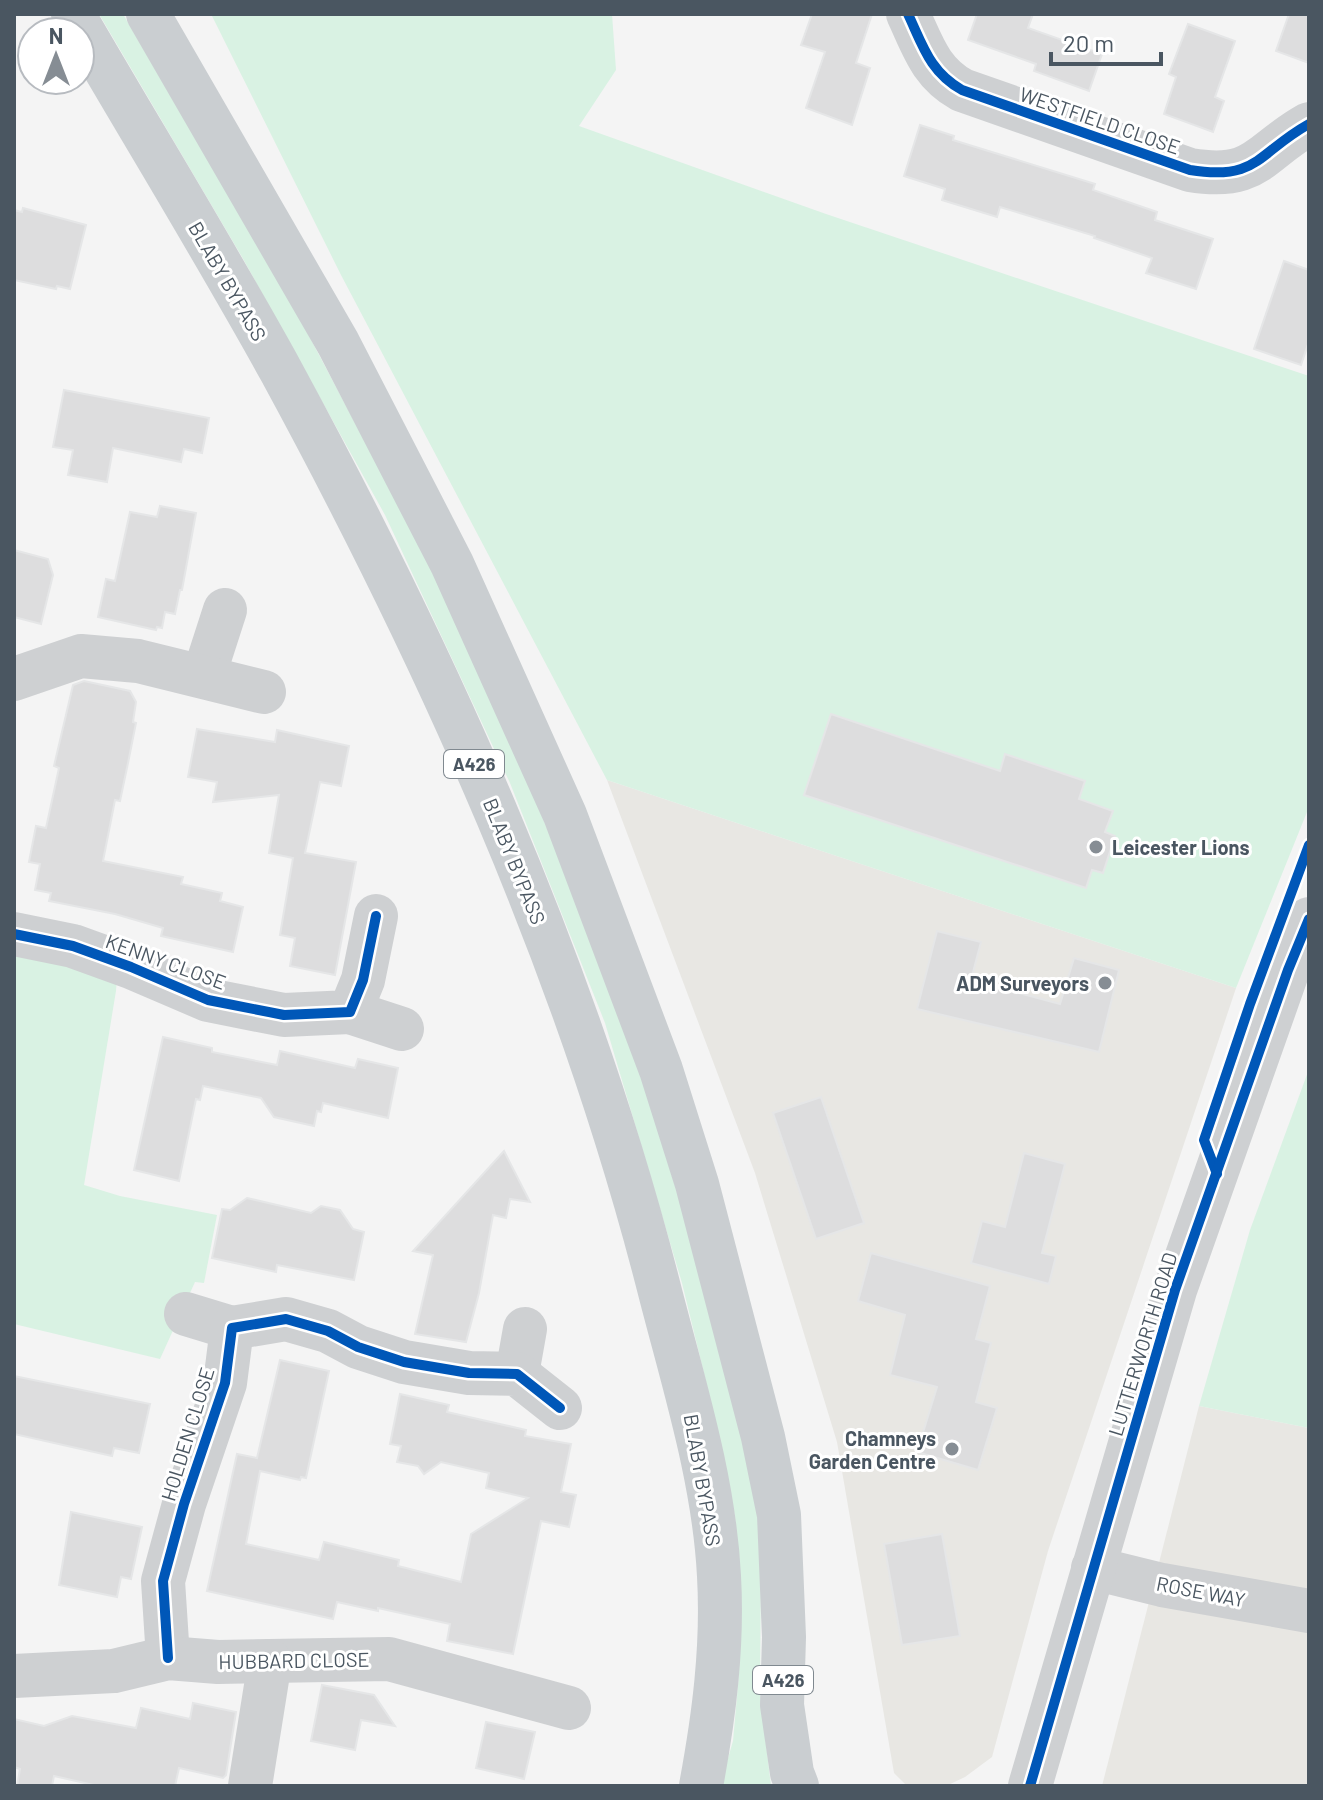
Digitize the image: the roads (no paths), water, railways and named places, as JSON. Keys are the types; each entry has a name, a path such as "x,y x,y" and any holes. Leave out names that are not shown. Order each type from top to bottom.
{"main road":[{"name":"BLABY BYPASS","path":"73,14 279,368 374,549 493,806 583,1035 647,1240 698,1439 714,1534 719,1575 717,1690 701,1786"},
{"name":"A426","path":"148,14 338,343 452,564 565,815 661,1070 697,1184 763,1437 779,1515 784,1637 782,1705 792,1773 797,1786"}],"street":[{"name":"WESTFIELD CLOSE","path":"908,14 928,57 944,80 953,85 979,97 1190,170 1216,174 1244,169 1309,124"},
{"path":"204,675 225,610"},
{"path":"14,679 81,656 138,661 264,692"},
{"path":"350,1012 363,980 376,916"},
{"name":"LUTTERWORTH ROAD","path":"1030,1786 1175,1290 1288,970 1309,919"},
{"name":"KENNY CLOSE","path":"14,934 73,946 208,1000 284,1015 350,1012 402,1029"},
{"path":"186,1314 232,1328 286,1319 328,1331 358,1347 404,1362 469,1373 517,1374 560,1408"},
{"name":"HOLDEN CLOSE","path":"168,1658 163,1581 184,1504 225,1383 232,1328"},
{"path":"517,1374 525,1329"},
{"name":"ROSE WAY","path":"1093,1568 1162,1585 1309,1611"},
{"name":"HUBBARD CLOSE","path":"14,1676 114,1671 168,1658 218,1662 389,1659 569,1708"},
{"path":"250,1786 270,1661"}],"place":[{"name":"Leicester Lions","path":"1096,847"},
{"name":"ADM Surveyors","path":"1105,983"},
{"name":"Chamneys Garden Centre","path":"952,1449"}]}
